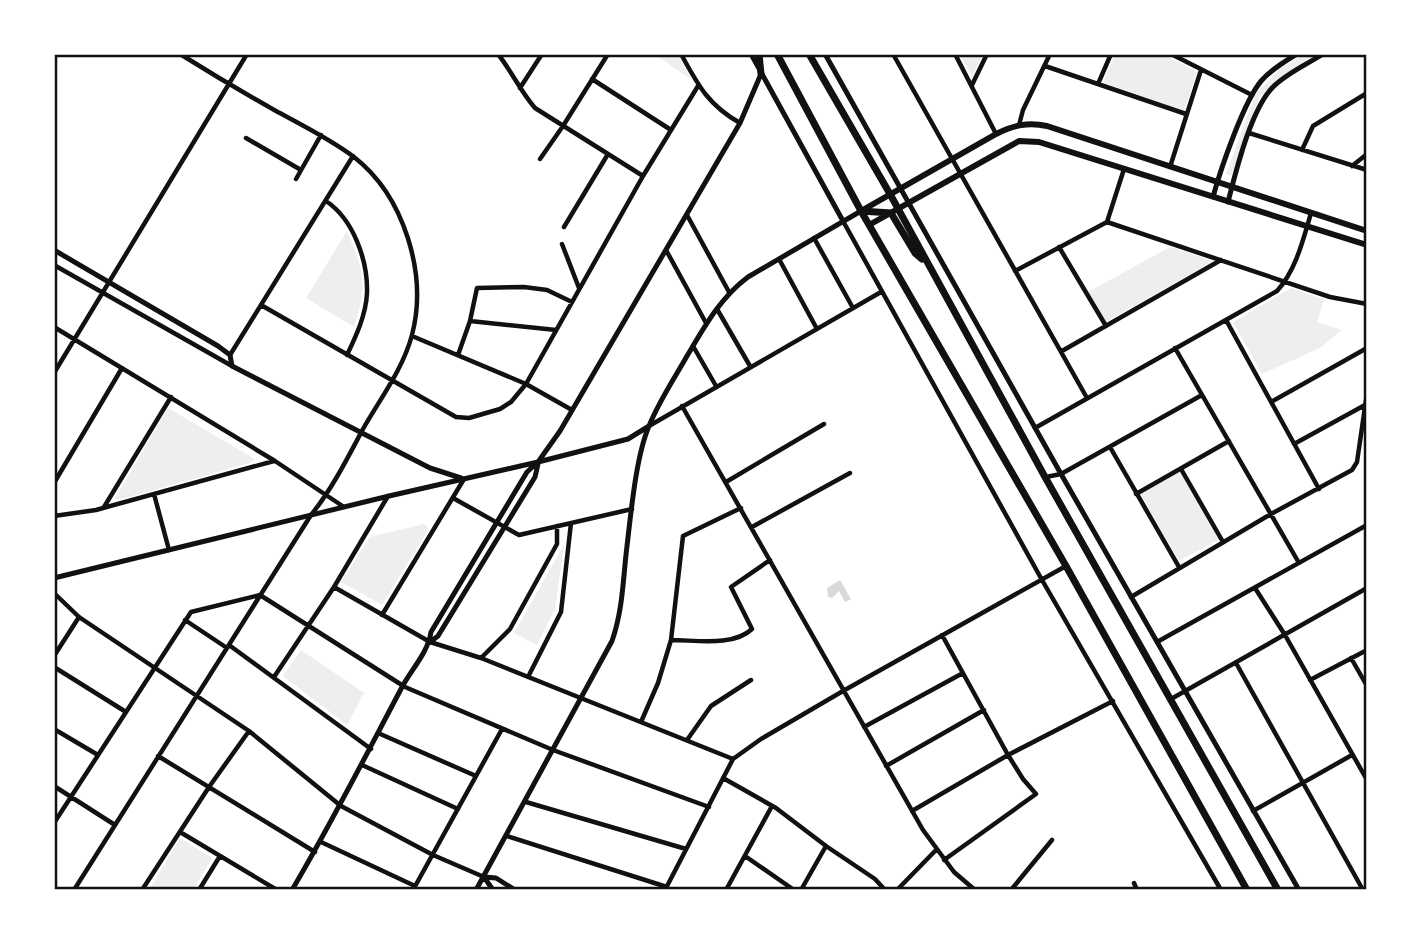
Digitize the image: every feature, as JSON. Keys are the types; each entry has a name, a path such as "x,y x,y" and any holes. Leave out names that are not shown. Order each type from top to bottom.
{"main road":[{"path":"759,54 761,74"},
{"path":"776,54 861,211 1066,566 1247,890"},
{"path":"809,54 890,194 894,211 926,262 1278,890"},
{"path":"861,211 996,134 1031,123 1367,231"},
{"path":"869,225 1019,141 1039,142 1367,245"},
{"path":"861,211 894,211"}],"street":[{"path":"74,890 311,515 328,494 391,381 412,336 417,297 414,259 391,199 367,169 353,156 321,135 228,84 180,54"},
{"path":"54,373 247,54"},
{"path":"498,54 535,108 643,176"},
{"path":"520,88 542,54"},
{"path":"540,159 564,126 608,54"},
{"path":"681,54 698,86 713,105 740,123"},
{"path":"751,54 1042,580 1222,890"},
{"path":"825,54 1299,890"},
{"path":"893,54 1087,398"},
{"path":"955,54 996,134"},
{"path":"971,86 987,54"},
{"path":"1019,125 1023,110 1050,54"},
{"path":"1098,84 1111,54"},
{"path":"1171,54 1252,94"},
{"path":"1227,202 1260,103 1273,87 1323,54"},
{"path":"1213,197 1252,94 1268,74 1293,55"},
{"path":"1045,66 1186,114"},
{"path":"1170,167 1201,70"},
{"path":"295,889 402,686 429,642 431,632 527,472 538,462 572,410 740,123 761,74"},
{"path":"592,79 671,130"},
{"path":"261,305 456,418 463,419 500,410 511,402 526,384 643,176 698,86"},
{"path":"1302,150 1313,126 1367,93"},
{"path":"1250,133 1367,170"},
{"path":"296,179 321,135"},
{"path":"246,138 301,170"},
{"path":"564,227 608,154"},
{"path":"1352,166 1367,154"},
{"path":"232,366 230,355 353,156"},
{"path":"1015,271 1107,222 1124,169"},
{"path":"326,201 343,216 352,232 365,275 367,293 364,311 347,355"},
{"path":"476,890 612,641 618,624 641,450 649,426 693,345 729,292 748,277 861,211"},
{"path":"1035,428 1277,290 1285,282 1311,213"},
{"path":"687,215 729,292"},
{"path":"1107,222 1330,297 1367,304"},
{"path":"814,238 853,308"},
{"path":"562,244 579,289"},
{"path":"1059,247 1106,326"},
{"path":"54,250 230,355"},
{"path":"666,250 706,323"},
{"path":"779,259 817,328"},
{"path":"1062,351 1221,260"},
{"path":"54,265 232,366 430,468 464,478"},
{"path":"458,355 470,321 475,291 481,286 547,290 572,302"},
{"path":"54,578 628,439 881,292"},
{"path":"716,308 750,366"},
{"path":"1226,320 1319,489"},
{"path":"470,321 556,330"},
{"path":"54,327 275,461 344,507"},
{"path":"412,336 526,384 572,410"},
{"path":"693,345 716,386"},
{"path":"1175,348 1299,563"},
{"path":"1271,402 1367,348"},
{"path":"54,483 122,368"},
{"path":"1131,597 1271,514 1352,470 1357,461 1367,393"},
{"path":"1045,477 1061,474 1202,395"},
{"path":"103,508 171,397"},
{"path":"1294,444 1365,405"},
{"path":"682,406 912,811 936,850 954,872 975,890"},
{"path":"726,482 824,424"},
{"path":"1136,494 1229,441"},
{"path":"1110,447 1179,567"},
{"path":"54,516 103,508 275,461"},
{"path":"429,642 438,636 505,528 535,477 538,462"},
{"path":"1181,469 1223,542"},
{"path":"752,527 850,472"},
{"path":"382,615 464,478"},
{"path":"154,494 169,550"},
{"path":"274,677 334,587 389,496"},
{"path":"453,498 519,535 632,509"},
{"path":"641,722 658,683 671,640 682,539 687,532 741,508"},
{"path":"528,677 561,612 571,523"},
{"path":"1157,642 1367,525"},
{"path":"481,658 510,629 557,544 557,526"},
{"path":"671,640 733,640 750,632 752,629 731,587 770,560"},
{"path":"506,836 666,888 733,759 761,739 843,691 1066,566"},
{"path":"334,587 429,642 481,658 733,759"},
{"path":"1255,588 1285,635 1367,780"},
{"path":"1171,699 1367,588"},
{"path":"54,593 79,617 249,731 341,806 433,855 484,877 496,878 515,890"},
{"path":"54,823 191,611 260,595 402,686 553,750 709,807"},
{"path":"54,656 79,617"},
{"path":"186,620 274,677 371,749"},
{"path":"942,635 1008,755 1036,794 944,860"},
{"path":"1310,680 1367,650"},
{"path":"1351,658 1367,686"},
{"path":"1236,663 1363,890"},
{"path":"54,667 126,712"},
{"path":"864,727 963,673"},
{"path":"687,740 711,706 751,680"},
{"path":"912,811 1008,755 1113,701"},
{"path":"886,766 984,710"},
{"path":"54,729 98,755"},
{"path":"321,842 414,888 502,729"},
{"path":"142,890 249,731"},
{"path":"378,733 475,776"},
{"path":"1254,811 1352,755"},
{"path":"159,756 315,852"},
{"path":"362,765 458,809"},
{"path":"723,778 772,806 874,879 885,890"},
{"path":"54,786 115,825"},
{"path":"526,802 686,849"},
{"path":"726,890 772,806"},
{"path":"180,832 277,890"},
{"path":"1011,890 1052,840"},
{"path":"801,890 826,846"},
{"path":"897,890 936,850"},
{"path":"199,890 220,856"},
{"path":"745,856 794,890"},
{"path":"484,877 493,890"},
{"path":"1133,883 1137,890"}],"shaded area":[{"path":"654,54 677,54 691,79"},
{"path":"959,54 983,54 972,77"},
{"path":"1115,54 1163,54 1197,72 1184,111 1103,82"},
{"path":"1305,54 1320,54 1283,76 1260,96 1231,176 1226,174 1255,95 1280,69"},
{"path":"347,231 362,278 361,300 354,327 306,298"},
{"path":"1170,247 1214,261 1106,322 1088,292"},
{"path":"1291,288 1324,299 1317,322 1342,330 1320,348 1262,374 1233,322"},
{"path":"168,408 255,459 250,463 118,500 115,498"},
{"path":"1180,470 1220,539 1179,561 1140,493"},
{"path":"424,524 429,529 382,605 341,582 370,537"},
{"path":"564,545 555,609 537,645 514,633"},
{"path":"840,580 851,599 845,602 839,591 832,598 828,597 827,588"},
{"path":"301,650 364,693 347,725 283,676"},
{"path":"180,838 212,858 193,890 149,890"}]}
